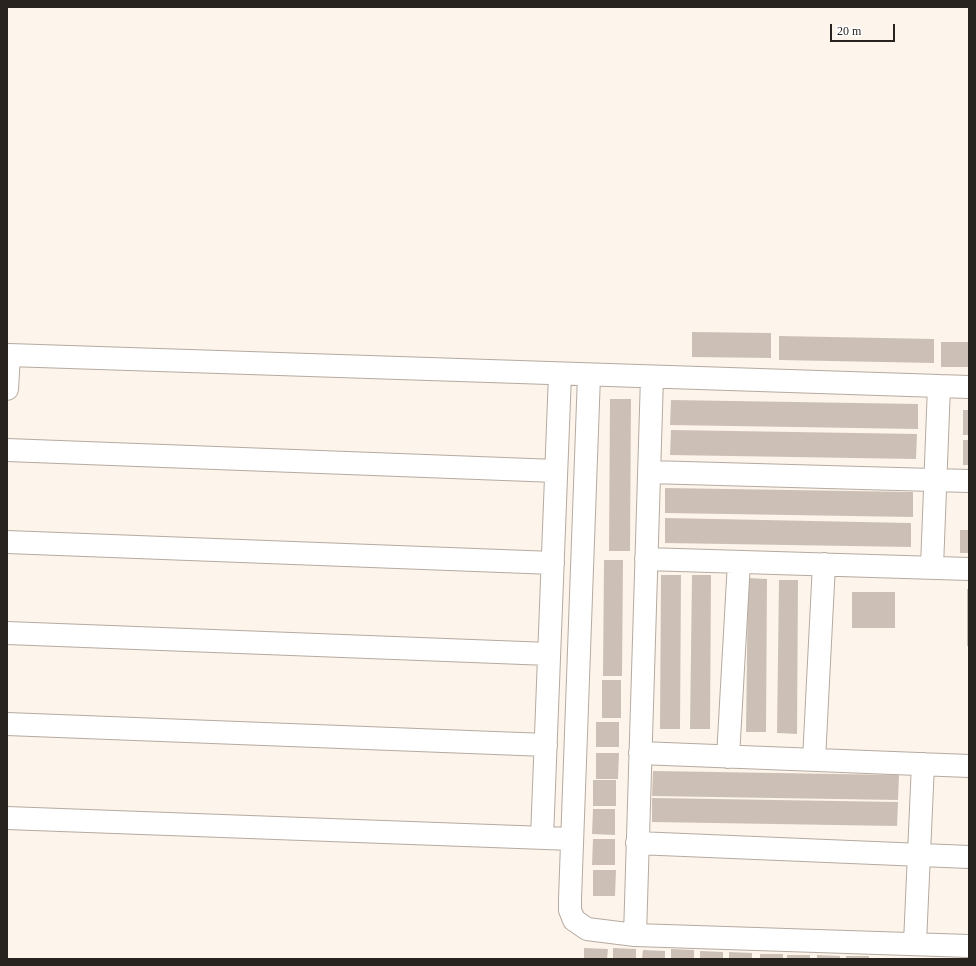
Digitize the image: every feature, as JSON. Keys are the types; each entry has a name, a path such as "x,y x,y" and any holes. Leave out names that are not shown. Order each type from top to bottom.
{"street":[{"path":"7,389 9,355 969,387"},
{"path":"542,838 560,374"},
{"path":"589,375 570,910 574,920 587,929 635,935 916,943 969,946"},
{"path":"635,935 652,377"},
{"path":"932,568 939,386"},
{"path":"7,450 556,471"},
{"path":"649,472 969,481"},
{"path":"7,542 553,563"},
{"path":"646,559 969,569"},
{"path":"728,756 739,562"},
{"path":"814,760 824,564"},
{"path":"7,633 549,654"},
{"path":"7,724 546,745"},
{"path":"640,753 969,766"},
{"path":"916,943 923,764"},
{"path":"7,818 572,840"},
{"path":"638,843 969,857"}],"building":[{"path":"692,332 771,333 771,358 692,357"},
{"path":"779,336 934,339 934,363 779,360"},
{"path":"941,342 969,342 969,367 941,367"},
{"path":"610,399 631,399 630,551 609,551"},
{"path":"671,400 918,404 918,429 670,425"},
{"path":"963,410 969,410 969,435 963,435"},
{"path":"671,430 917,434 916,459 670,455"},
{"path":"963,440 969,440 969,465 963,465"},
{"path":"665,488 913,492 913,517 665,513"},
{"path":"665,518 911,523 911,547 665,543"},
{"path":"960,530 969,530 969,553 960,553"},
{"path":"604,560 623,560 622,676 603,676"},
{"path":"661,575 681,575 680,729 660,729"},
{"path":"692,575 711,575 710,729 690,729"},
{"path":"748,578 767,579 766,732 746,732"},
{"path":"779,580 798,580 797,734 777,733"},
{"path":"967,589 969,589 969,646 967,646"},
{"path":"852,592 895,592 895,628 852,628"},
{"path":"602,680 621,680 621,718 602,718"},
{"path":"596,722 619,722 619,747 596,747"},
{"path":"596,753 619,753 618,779 596,779"},
{"path":"653,771 899,775 898,800 652,796"},
{"path":"593,780 616,780 616,806 593,806"},
{"path":"652,798 898,802 897,826 652,822"},
{"path":"593,809 615,809 615,835 592,834"},
{"path":"593,839 615,839 615,865 592,865"},
{"path":"593,870 616,870 615,896 593,896"},
{"path":"584,948 608,949 607,959 584,959"},
{"path":"613,948 636,949 636,959 613,959"},
{"path":"671,949 694,950 694,959 671,959"},
{"path":"643,950 665,951 665,959 642,959"},
{"path":"700,951 723,952 723,959 700,959"},
{"path":"729,952 752,953 752,959 729,959"},
{"path":"760,954 783,954 783,959 760,959"},
{"path":"787,955 810,955 810,959 787,959"},
{"path":"817,955 840,956 840,959 817,959"},
{"path":"846,956 869,956 869,959 846,959"}]}
